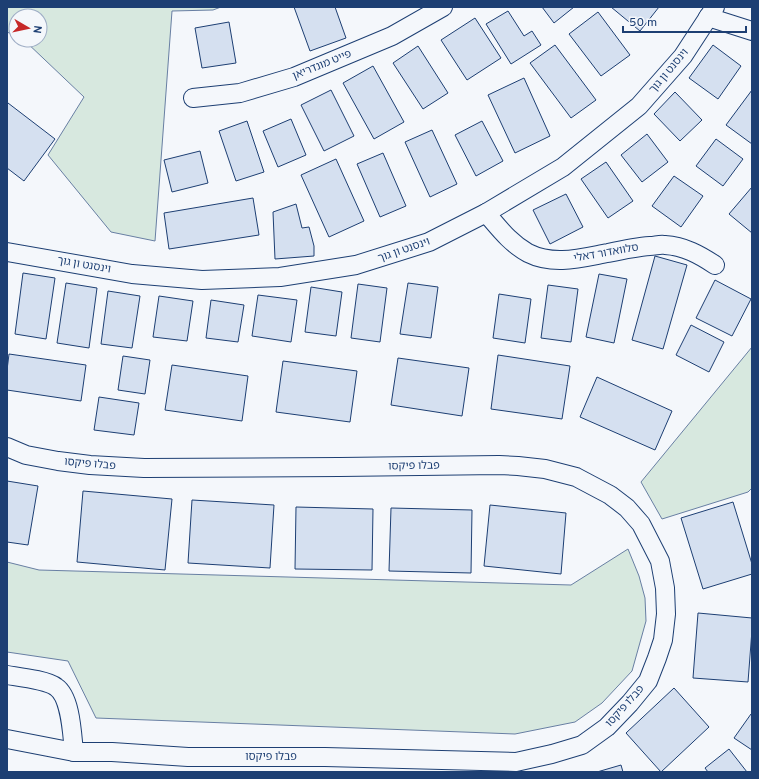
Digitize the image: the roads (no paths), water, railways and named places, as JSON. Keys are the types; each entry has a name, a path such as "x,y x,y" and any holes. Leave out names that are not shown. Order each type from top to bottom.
{"street":[{"name":"פייט מונדריאן","path":"193,98 240,92 294,77 392,36 443,7"},
{"path":"711,12 752,31"},
{"name":"וינסנט ון גוך","path":"7,252 132,274 202,280 280,277 356,266 430,242 486,213 563,167 639,106 683,56 711,12"},
{"name":"סלוואדור דאלי","path":"486,213 508,240 528,253 545,259 564,261 582,259 638,247 665,245 685,248 715,265"},
{"name":"פבלו פיקסו","path":"7,447 26,455 58,461 90,465 144,468 340,468 499,465 545,469 576,477 610,495 626,508 641,524 660,561 665,588 666,614 663,640 648,681 626,708 607,727 582,745 552,754 516,762 325,757 188,757 112,752 74,752 7,739"},
{"path":"7,675 56,686 63,694 70,713 74,752"}]}
